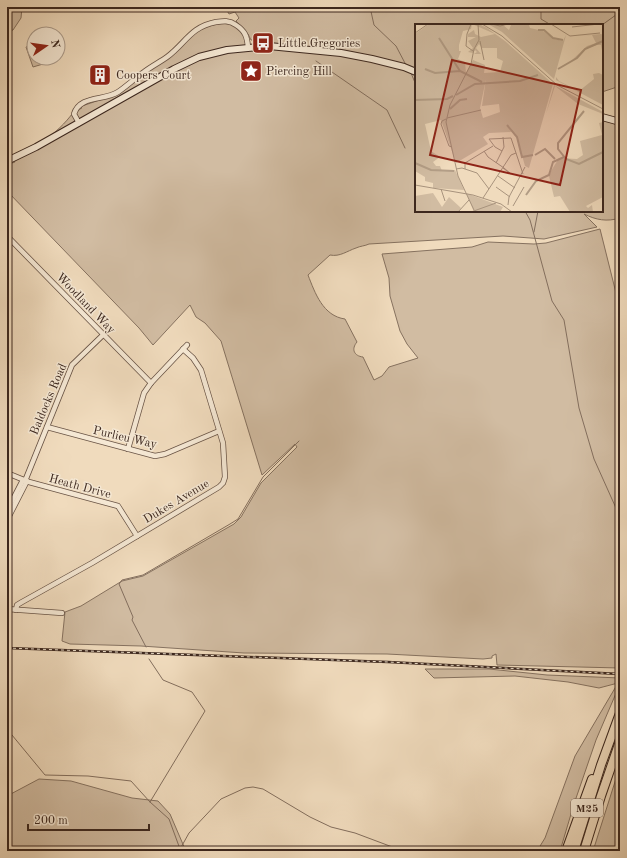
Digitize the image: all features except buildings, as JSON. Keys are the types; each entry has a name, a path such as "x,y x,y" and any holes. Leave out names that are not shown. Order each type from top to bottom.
{"highway":[{"name":"M25","path":"574,851 601,765 620,713"},
{"name":"M25","path":"584,851 620,741"},
{"path":"589,851 620,753"},
{"path":"566,851 591,780 601,765"}],"street":[{"path":"79,123 74,114 76,108 81,103 116,93 168,56 194,30 207,24 226,20 233,23 245,33 248,47"},
{"path":"7,161 36,147 174,69 199,57 227,50 269,46 341,53 404,67 415,72"},
{"path":"603,117 620,122"},
{"name":"Woodland Way","path":"7,236 151,383"},
{"name":"Baldocks Road","path":"25,480 72,365 103,335"},
{"path":"128,449 144,393 151,383 187,345"},
{"name":"Dukes Avenue","path":"16,610 18,604 92,563 219,487 223,483 225,477 223,443 201,370 193,358 183,349"},
{"name":"Purlieu Way","path":"47,427 155,456 165,454 219,431"},
{"name":"Heath Drive","path":"7,473 25,480 118,506 137,536"},
{"path":"7,512 25,480"},
{"path":"7,520 25,480"},
{"path":"7,609 62,613"}],"shaded area":[{"path":"7,7 22,7 21,18 13,30 7,32"},
{"path":"225,7 620,7 620,86 603,92 603,24 415,24 415,212 603,212 603,119 620,124 620,218 602,220 584,214 597,227 544,239 503,236 369,244 340,254 330,255 308,275 317,296 325,309 337,317 345,319 357,342 354,347 354,352 363,357 374,380 382,376 389,367 418,358 407,344 400,331 390,296 389,278 382,254 472,247 488,242 534,244 546,243 600,229 620,309 620,668 497,665 496,654 492,656 492,658 483,659 387,654 244,653 141,646 70,644 62,641 65,612 81,606 122,581 143,576 234,524 241,517 261,483 297,447 295,444 262,475 221,341 205,323 196,317 190,305 153,345 139,328 7,191 7,165 15,162 14,160 56,131 64,124 77,107 81,109 82,106 117,94 195,32 212,25 230,24 236,26 243,32 252,50 269,49 270,41 251,40 248,34 236,21 239,18 235,12 229,14"},
{"path":"425,669 489,669 547,675 620,678 620,684 596,740 560,851 537,851 545,838 575,756 618,683 599,688 568,682 515,676 434,678"},
{"path":"620,766 620,830 616,847 620,849 620,851 593,851"},
{"path":"39,779 71,781 132,798 158,801 170,814 185,849 184,851 7,851 7,796"}],"waterway":[{"path":"370,7 374,25 396,46 406,65"},
{"path":"541,7 541,19 549,24"},
{"path":"603,24 620,12"},
{"path":"316,61 387,110 405,148"},
{"path":"411,73 415,83"},
{"path":"526,212 530,220 552,301 564,320 579,408 594,459 620,517"},
{"path":"534,232 538,212"},
{"path":"146,647 132,620 133,617 119,584 122,580 143,575 238,519 263,477 299,441"},
{"path":"149,659 163,680 192,692 205,711 150,802"},
{"path":"7,729 45,775 88,776 131,781 150,802 169,819 180,849"},
{"path":"179,851 189,833 221,799 245,788 253,787 263,789 310,817 331,827 355,833 403,851"}],"railway":[{"path":"7,648 388,662 620,674"}],"place":[{"name":"Little Gregories","path":"263,43"},
{"name":"Piercing Hill","path":"251,71"},
{"name":"Coopers Court","path":"100,75"}]}
